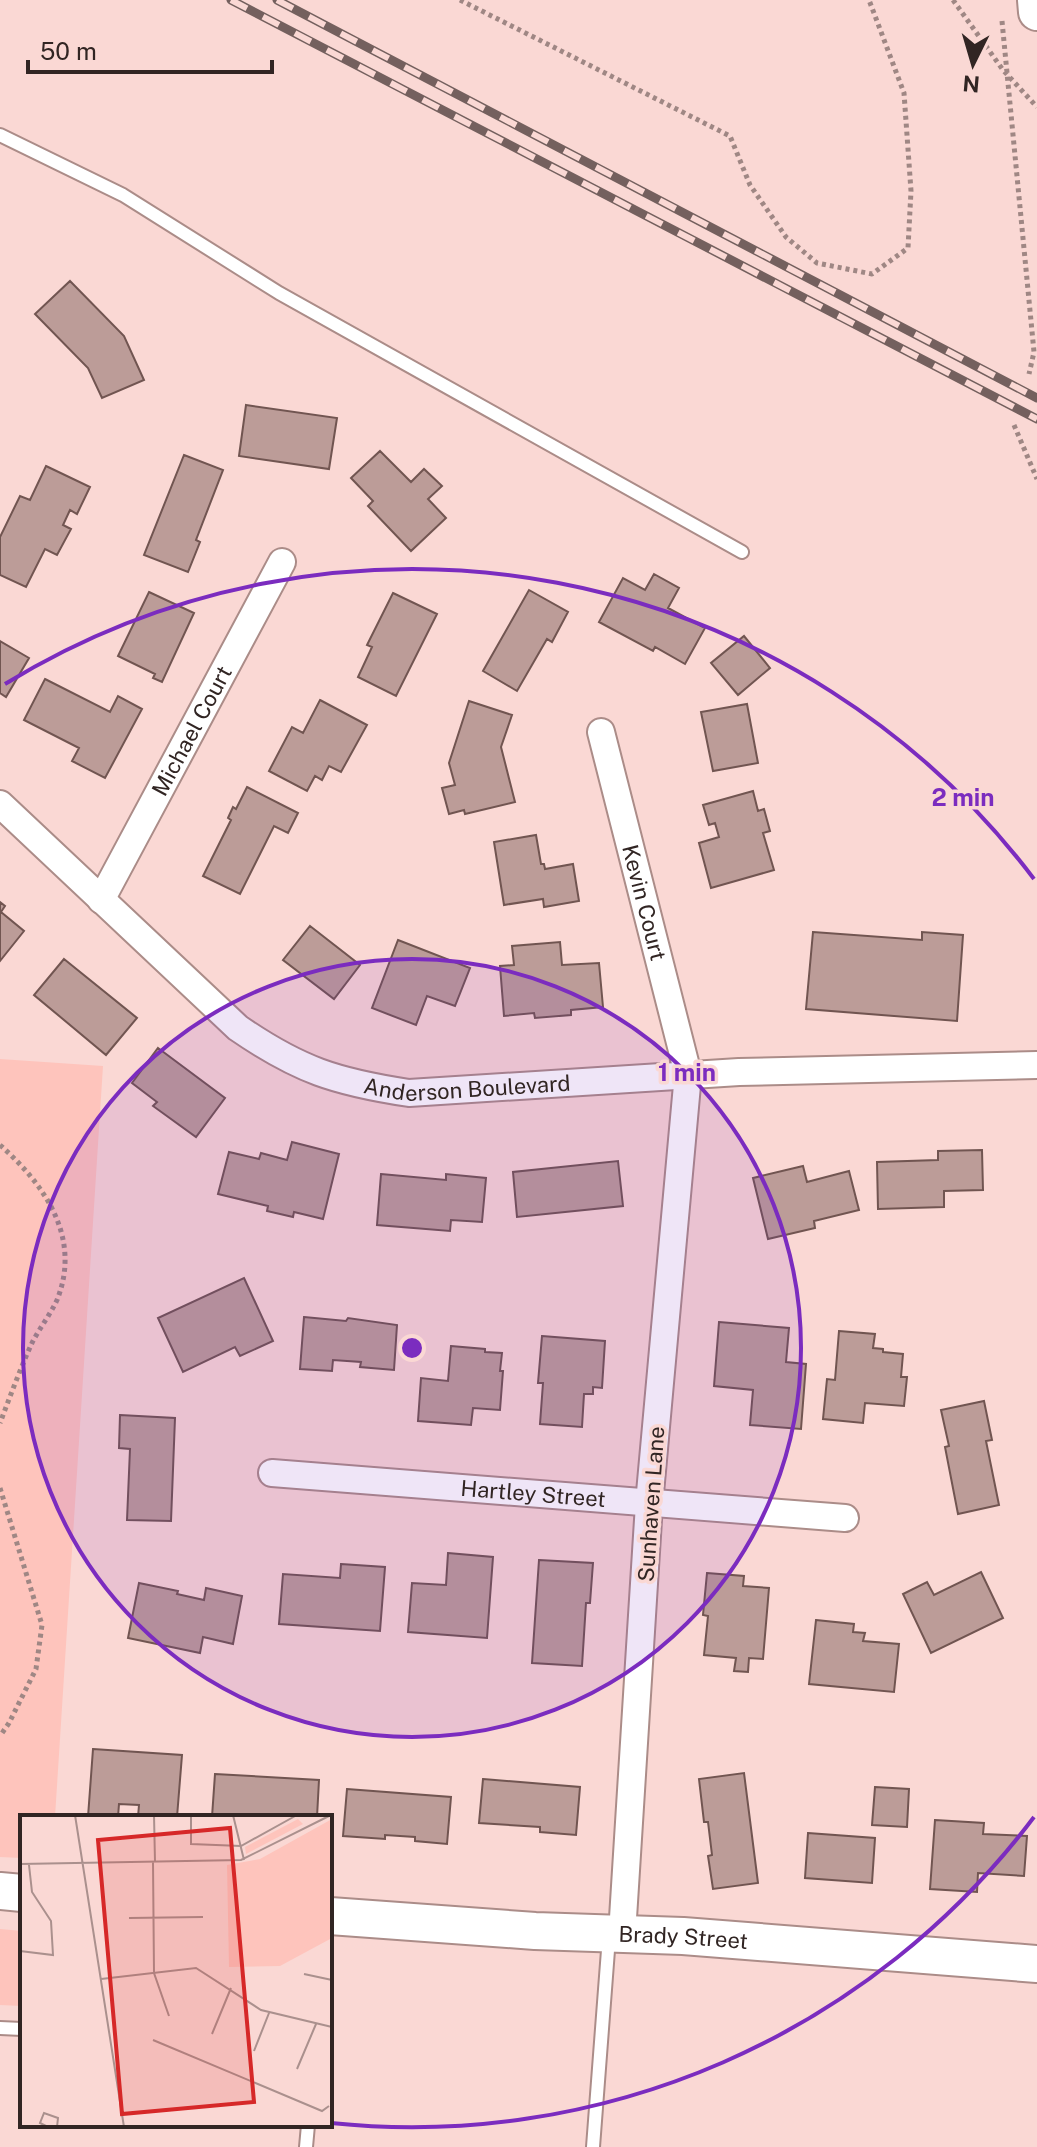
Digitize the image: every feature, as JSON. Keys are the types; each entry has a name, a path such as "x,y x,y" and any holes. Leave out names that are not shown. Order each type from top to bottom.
{"street":[{"path":"1019,13 1036,0"},
{"name":"Michael Court","path":"101,900 282,562"},
{"name":"Kevin Court","path":"601,732 688,1074"},
{"name":"Anderson Boulevard","path":"0,804 238,1028 272,1051 314,1072 358,1085 409,1093 688,1074 1037,1065"},
{"name":"Sunhaven Lane","path":"616,1934 649,1504 688,1074"},
{"name":"Hartley Street","path":"272,1473 845,1518"},
{"path":"0,1891 20,1893"},
{"name":"Brady Street","path":"332,1916 683,1936 1037,1964"}],"lane":[{"path":"0,135 123,195 279,293 742,552"},
{"path":"593,2147 616,1934"},
{"path":"0,2028 20,2029"},
{"path":"306,2147 308,2127"}],"path":[{"path":"460,0 730,136 750,185 786,237 817,263 872,274 908,248 911,191 904,93 869,0"},
{"path":"953,0 1008,75 1037,107"},
{"path":"1019,13 1008,75 1034,352 1029,374"},
{"path":"1014,425 1037,479"},
{"path":"0,1145 30,1172 47,1198 61,1225 65,1269 56,1301 33,1343 0,1423"},
{"path":"0,1488 42,1625 36,1669 0,1736"}],"shaded area":[{"path":"0,1059 103,1066 55,1815 20,1815 20,1858 0,1857"},
{"path":"0,1929 20,1931 20,2006 0,2005"}],"building":[{"path":"70,281 124,336 144,380 102,398 88,368 35,314"},
{"path":"246,405 337,418 329,469 239,456"},
{"path":"380,451 411,482 424,469 442,486 428,499 446,518 411,551 368,506 373,501 351,478"},
{"path":"184,455 223,470 196,540 200,542 188,572 144,555"},
{"path":"46,466 90,487 77,514 70,510 63,525 71,529 57,555 45,549 26,587 0,575 0,537 20,496 30,500"},
{"path":"654,574 679,588 668,608 705,628 685,664 599,622 623,578 645,590"},
{"path":"529,590 568,612 552,642 547,639 517,691 483,671"},
{"path":"149,592 194,613 162,682 153,678 155,674 118,656"},
{"path":"393,593 437,614 396,696 358,677 372,647 367,645"},
{"path":"744,636 770,668 738,695 711,663"},
{"path":"0,641 29,658 6,697 0,693"},
{"path":"45,679 110,712 118,696 142,709 105,778 72,761 79,748 24,720"},
{"path":"320,700 367,725 341,772 329,766 322,780 315,776 307,791 269,771 292,727 303,733"},
{"path":"469,701 512,715 501,747 515,802 465,814 464,810 449,814 442,788 455,785 449,763"},
{"path":"747,704 758,763 713,771 701,712"},
{"path":"247,787 298,813 288,833 274,826 240,894 203,876 231,820 228,818 233,807 236,809"},
{"path":"753,791 758,811 764,809 770,831 763,833 774,870 711,888 699,843 719,837 715,823 709,825 703,805"},
{"path":"536,835 541,864 545,869 573,864 579,901 544,907 543,899 504,905 494,842"},
{"path":"0,902 5,906 1,912 24,931 0,961"},
{"path":"310,926 360,965 334,999 283,960"},
{"path":"813,932 922,940 922,932 963,935 957,1021 806,1009"},
{"path":"398,940 470,968 455,1006 427,996 416,1025 372,1008"},
{"path":"560,942 562,965 599,963 603,1007 571,1010 571,1015 535,1018 534,1013 504,1016 500,966 514,965 512,946"},
{"path":"64,959 137,1018 106,1055 34,995"},
{"path":"158,1048 225,1098 196,1137 153,1106 157,1102 132,1083"},
{"path":"292,1142 339,1154 323,1219 294,1212 293,1217 267,1211 268,1206 218,1194 229,1152 259,1159 261,1153 287,1160"},
{"path":"982,1150 983,1190 944,1191 944,1207 878,1209 877,1162 938,1160 938,1151"},
{"path":"618,1161 623,1206 517,1217 513,1172"},
{"path":"803,1166 807,1182 849,1171 859,1210 814,1221 815,1228 768,1239 753,1178"},
{"path":"381,1174 446,1180 446,1174 486,1178 482,1222 451,1220 450,1231 377,1225"},
{"path":"244,1278 273,1341 240,1356 235,1347 183,1372 158,1318"},
{"path":"304,1317 346,1321 348,1318 397,1325 394,1370 360,1367 361,1362 333,1360 332,1371 300,1369"},
{"path":"719,1322 789,1328 786,1362 806,1364 801,1429 750,1425 753,1390 714,1386"},
{"path":"839,1331 875,1334 873,1348 903,1354 901,1377 907,1377 904,1406 865,1403 863,1423 823,1419 827,1379 835,1380"},
{"path":"542,1336 605,1341 602,1388 593,1387 593,1394 584,1394 582,1427 540,1424 543,1383 538,1383"},
{"path":"451,1346 502,1353 500,1410 473,1408 471,1425 418,1421 421,1378 448,1381"},
{"path":"984,1401 992,1440 986,1441 999,1505 958,1514 941,1410"},
{"path":"120,1415 175,1418 171,1521 127,1520 130,1449 119,1448"},
{"path":"448,1553 493,1557 487,1638 408,1632 412,1583 446,1585"},
{"path":"539,1560 593,1563 590,1603 586,1603 582,1666 532,1663"},
{"path":"341,1564 385,1567 380,1631 279,1624 283,1574 340,1578"},
{"path":"981,1572 1003,1618 931,1653 903,1594 927,1582 934,1595"},
{"path":"707,1573 744,1576 743,1586 769,1588 763,1659 749,1658 748,1672 734,1671 736,1658 704,1655 708,1616 703,1615"},
{"path":"139,1583 204,1600 206,1588 242,1596 233,1644 203,1637 200,1653 128,1638"},
{"path":"816,1620 854,1624 853,1632 865,1633 863,1641 899,1644 894,1692 809,1684"},
{"path":"93,1749 182,1755 177,1815 138,1815 139,1805 119,1804 118,1815 88,1815"},
{"path":"744,1773 758,1883 713,1889 708,1856 712,1855 708,1822 704,1822 699,1779"},
{"path":"215,1774 319,1780 317,1815 212,1815"},
{"path":"483,1779 580,1787 576,1835 540,1832 540,1827 479,1823"},
{"path":"875,1787 909,1789 907,1827 872,1825"},
{"path":"347,1789 451,1797 447,1844 415,1841 415,1837 385,1835 385,1839 343,1836"},
{"path":"935,1820 984,1823 983,1834 1027,1836 1024,1876 978,1873 977,1892 930,1889"},
{"path":"808,1833 875,1838 872,1883 805,1878"}],"railway":[{"path":"231,0 1037,419"},
{"path":"277,0 1037,398"}]}
